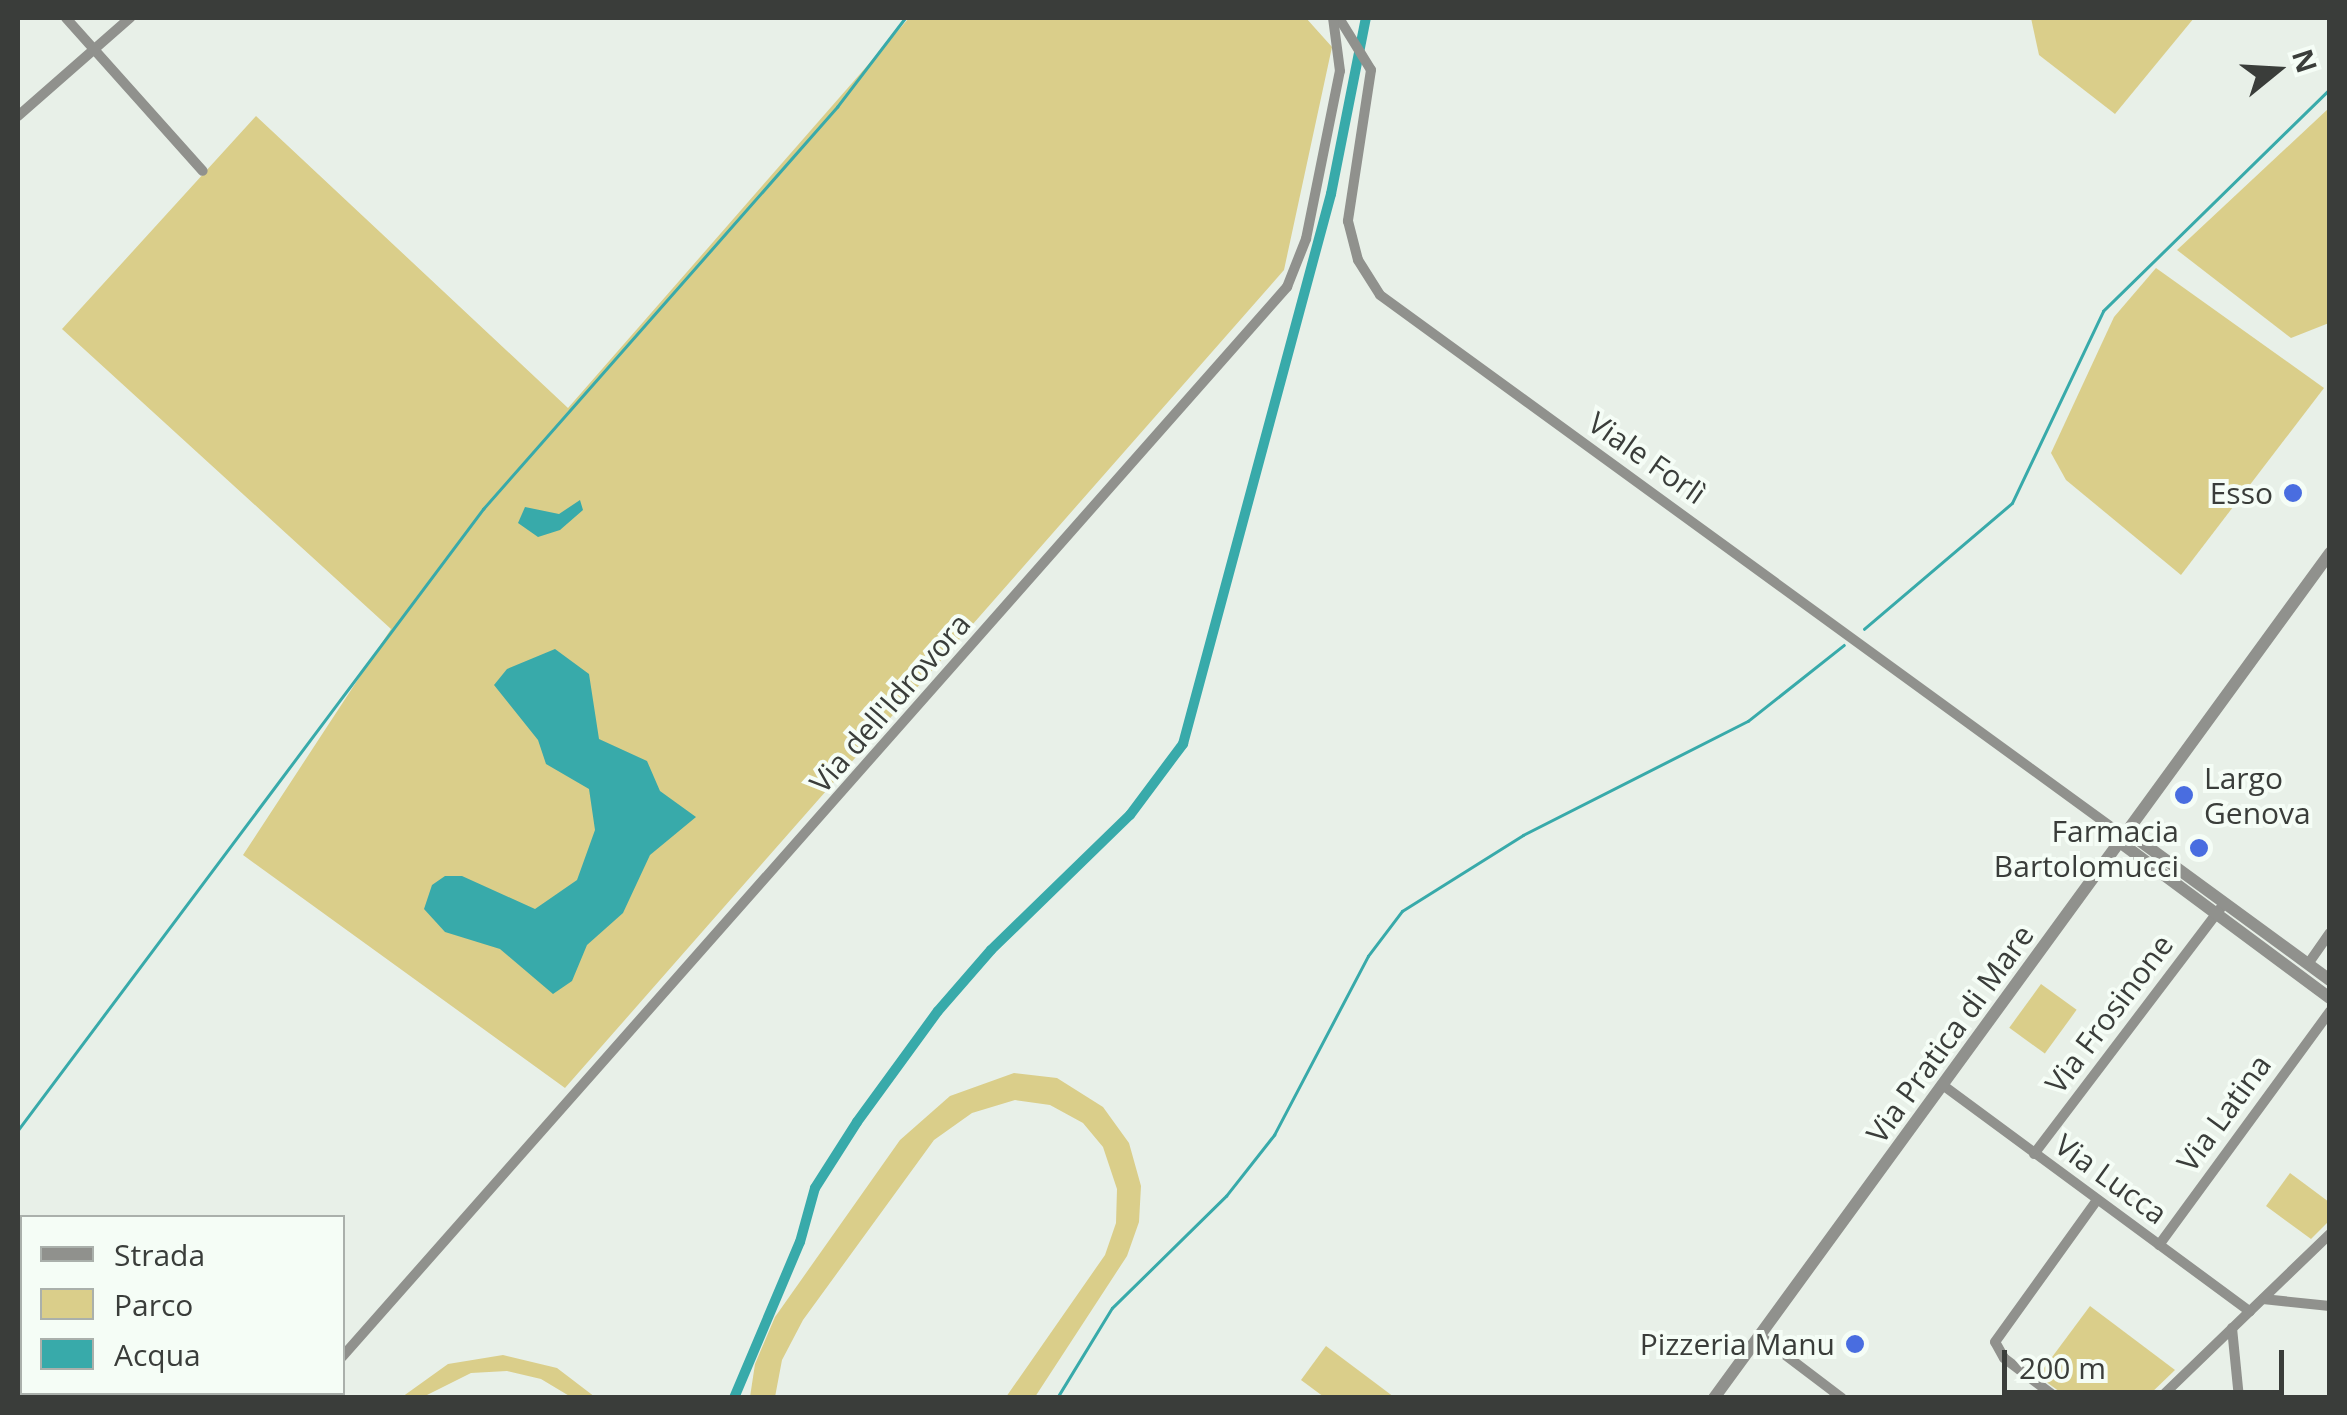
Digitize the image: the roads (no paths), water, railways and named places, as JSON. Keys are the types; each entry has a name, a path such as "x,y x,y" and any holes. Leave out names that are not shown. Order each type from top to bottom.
{"street":[{"path":"66,18 204,171"},
{"path":"18,116 130,18"},
{"name":"Viale Forlì","path":"1336,18 1355,35 1365,53 1371,80 1348,224 1364,273 1386,300 2125,838"},
{"name":"Via dell'Idrovora","path":"345,1354 1287,287 1306,239 1340,70 1336,18"},
{"name":"Via Pratica di Mare","path":"1714,1398 2330,553"},
{"path":"2125,838 2330,998"},
{"path":"2220,909 2330,980"},
{"name":"Via Frosinone","path":"2034,1154 2220,909"},
{"path":"2308,964 2330,934"},
{"name":"Via Latina","path":"2158,1245 2330,1011"},
{"name":"Via Lucca","path":"1944,1086 2250,1312"},
{"path":"2057,1398 2004,1358 1996,1338 2098,1200"},
{"path":"2160,1398 2330,1234"},
{"path":"2263,1299 2330,1306"},
{"path":"2232,1328 2240,1398"},
{"path":"1759,1335 1842,1398"}],"water":[{"path":"580,500 583,510 560,530 538,537 518,523 525,507 559,514"},
{"path":"555,649 589,674 599,739 647,761 660,791 696,817 650,855 623,913 587,945 572,981 553,994 500,949 445,932 424,909 432,885 445,876 462,876 535,909 577,880 595,830 589,789 546,764 538,740 494,685 507,669"}],"waterway":[{"path":"18,1130 483,509 837,107 905,18"},
{"path":"734,1398 800,1242 815,1188 857,1122 938,1011 991,950 1130,815 1183,744 1331,194 1366,18"},
{"path":"1864,629 2012,503 2103,311 2330,89"},
{"path":"1057,1398 1112,1308 1226,1196 1274,1135 1368,956 1402,911 1523,835 1748,721 1844,645"}],"place":[{"name":"Esso","path":"2293,493"},
{"name":"Largo Genova","path":"2184,795"},
{"name":"Farmacia Bartolomucci","path":"2199,848"},
{"name":"Pizzeria Manu","path":"1855,1344"}]}
